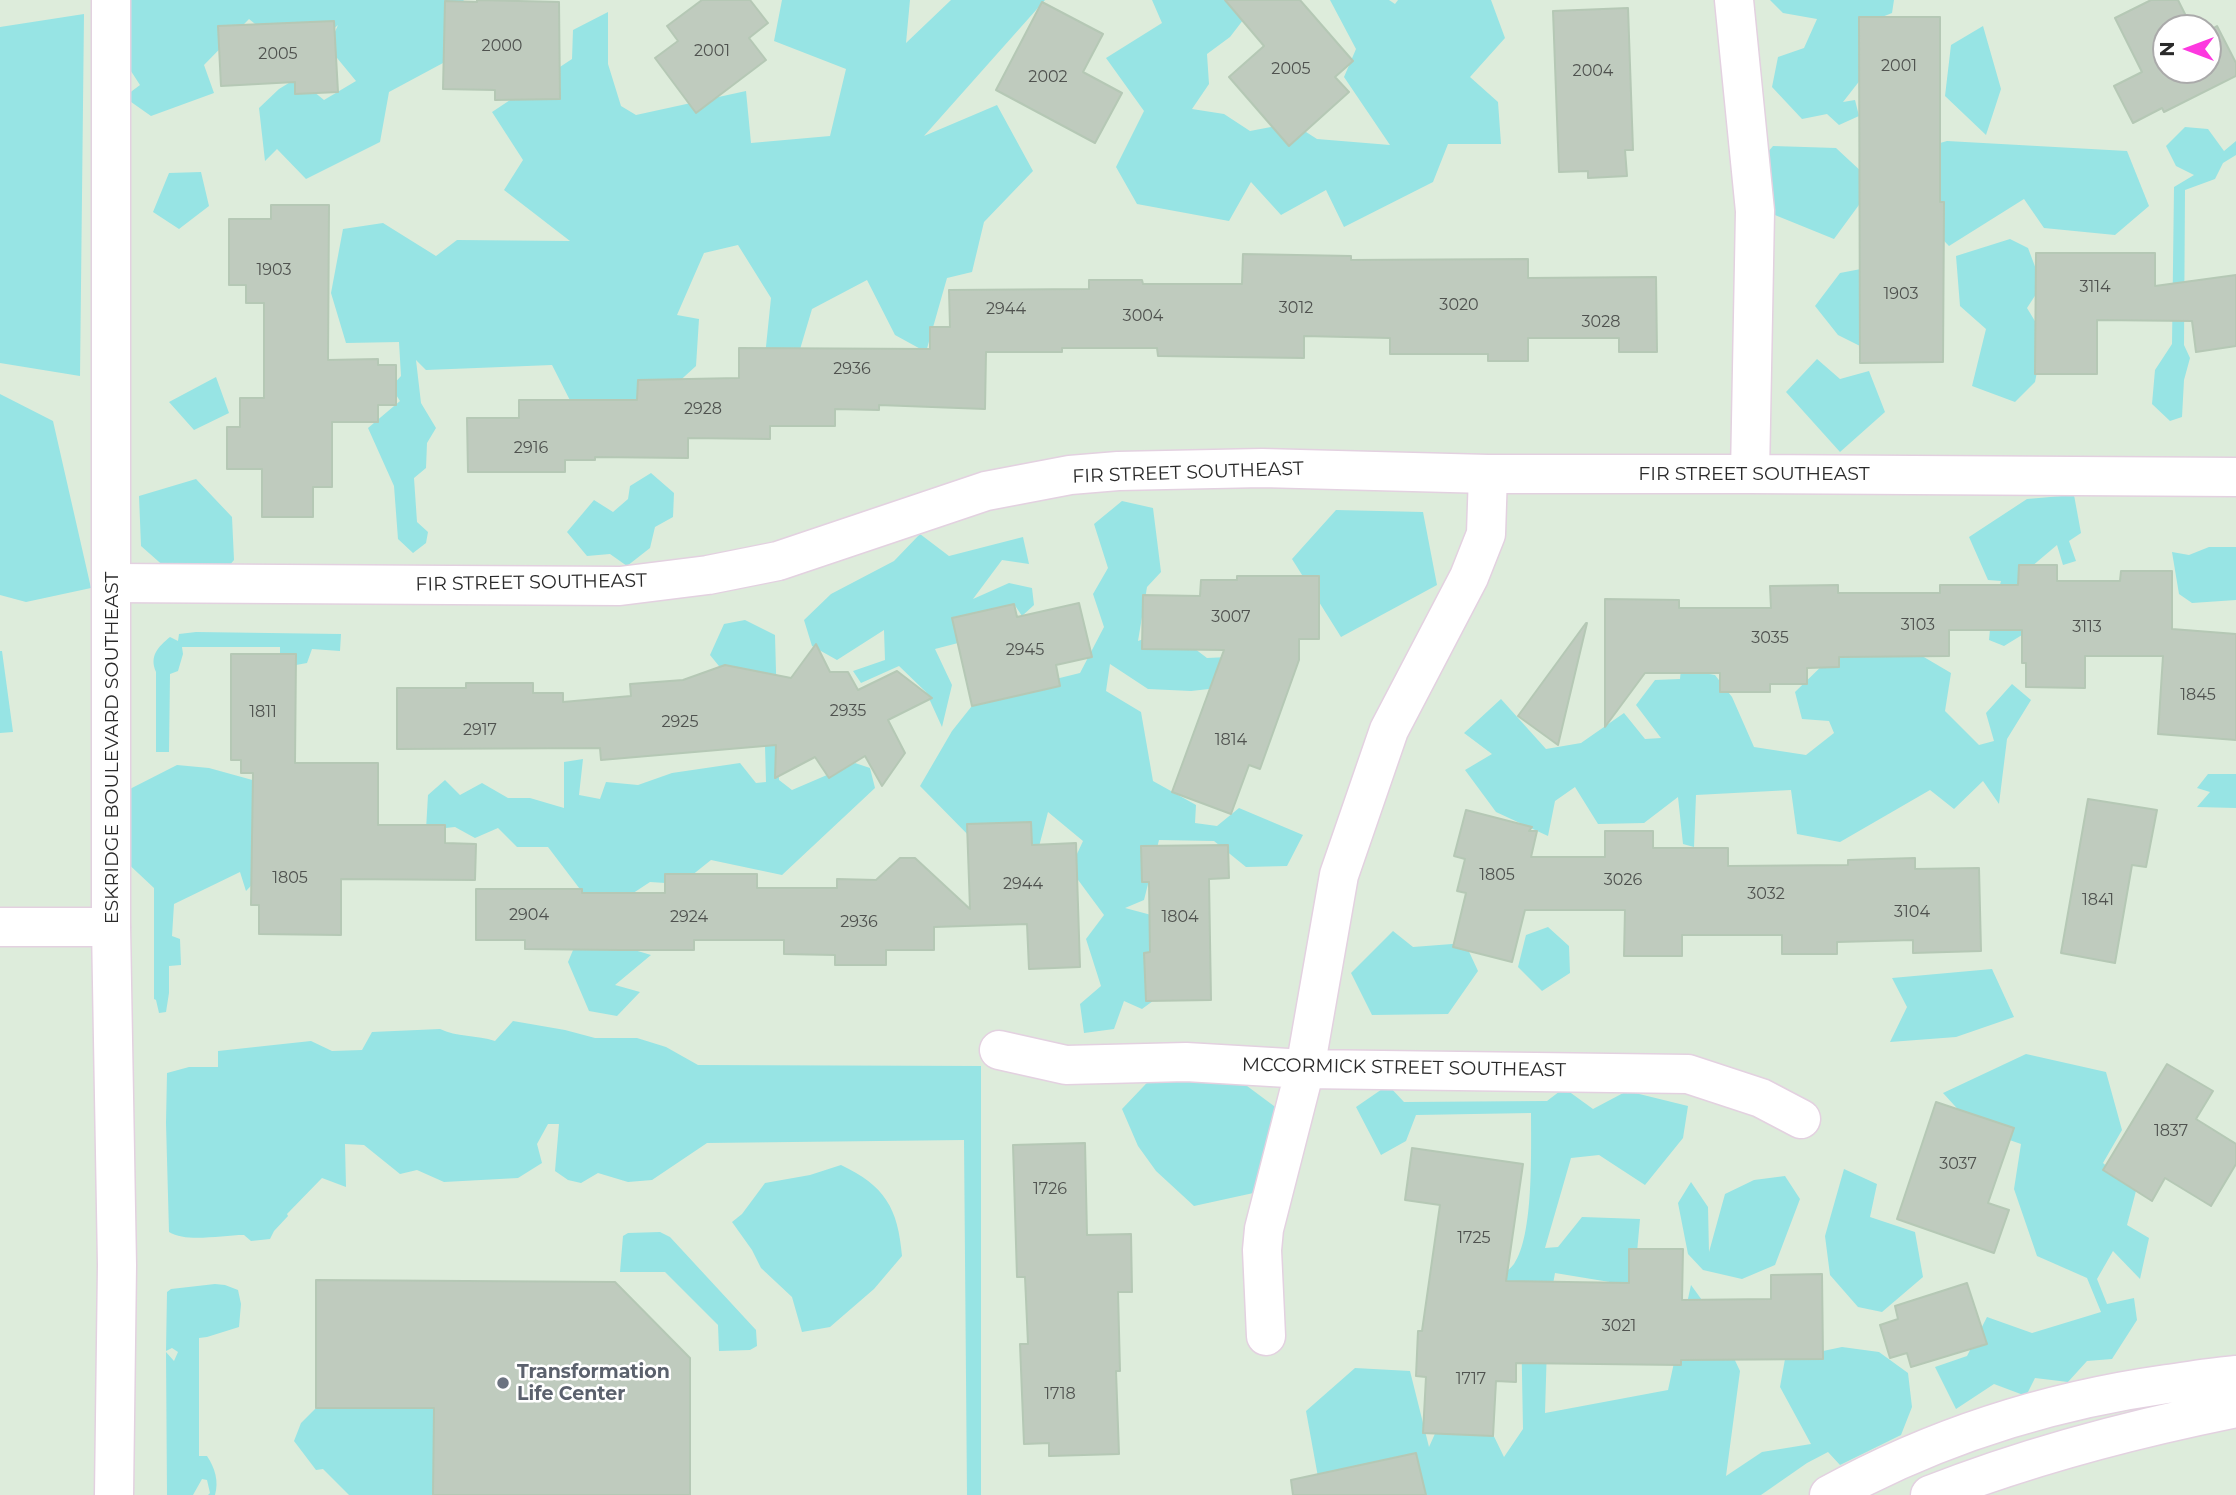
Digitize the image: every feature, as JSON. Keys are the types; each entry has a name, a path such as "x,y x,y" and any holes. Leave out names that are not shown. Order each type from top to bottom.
{"street":[{"name":"ESKRIDGE BOULEVARD SOUTHEAST","path":"111,0 111,928 117,1265 114,1495"},
{"path":"1734,0 1755,211 1750,474"},
{"name":"FIR STREET SOUTHEAST","path":"112,583 620,586 708,575 778,561 986,491 1070,474 1118,471 1262,468 1488,474 2236,477"},
{"path":"1266,1336 1262,1250 1264,1229 1305,1069 1339,875 1389,730 1469,576 1486,534 1488,474"},
{"path":"0,927 111,928"},
{"name":"MCCORMICK STREET SOUTHEAST","path":"999,1049 1066,1065 1186,1062 1305,1069 1688,1074 1761,1098 1801,1119"},
{"path":"1829,1495 1925,1447 2044,1407 2148,1387 2236,1376"},
{"path":"1930,1495 2037,1457 2236,1408"}],"shaded area":[{"path":"121,0 464,0 452,14 456,46 443,63 389,92 380,142 306,179 277,149 265,161 259,108 279,89 297,78 324,100 356,81 328,47 338,25 299,60 249,19 204,65 214,93 151,116 124,97 140,85 103,28"},
{"path":"782,0 910,0 906,43 951,0 1045,0 924,136 997,105 1033,171 984,222 972,272 947,278 926,352 895,335 867,280 812,309 787,393 762,385 771,298 738,245 704,253 677,315 699,319 696,366 618,437 580,420 552,365 426,370 416,360 421,403 436,428 427,443 426,468 414,478 417,522 428,532 426,543 413,553 398,539 394,486 368,428 400,401 391,387 401,376 399,342 346,343 331,293 343,229 383,223 436,256 457,240 570,241 504,190 523,160 492,112 572,59 573,30 608,12 608,64 621,106 636,115 746,91 751,143 830,136 846,69 774,41"},
{"path":"1152,0 1242,0 1250,11 1230,37 1207,54 1209,84 1192,109 1224,114 1250,131 1292,123 1317,139 1390,145 1344,77 1356,49 1330,0 1389,0 1395,4 1398,0 1491,0 1505,38 1470,77 1498,102 1501,144 1448,144 1433,182 1344,227 1326,190 1281,215 1251,182 1229,221 1137,204 1116,167 1144,111 1106,58 1162,23"},
{"path":"1770,0 1894,0 1892,13 1867,23 1861,79 1843,102 1855,100 1859,116 1839,125 1827,114 1802,119 1772,87 1778,57 1804,48 1817,19 1783,13"},
{"path":"84,14 80,376 0,363 0,27"},
{"path":"1983,26 2001,89 1986,135 1945,96 1951,45"},
{"path":"2185,127 2208,129 2224,151 2236,141 2236,155 2223,163 2215,179 2185,190 2184,345 2190,358 2184,380 2182,417 2170,421 2152,404 2155,370 2172,344 2174,187 2194,175 2176,166 2166,146"},
{"path":"1947,141 2127,151 2149,206 2115,235 2044,228 2024,199 1949,246 1915,211 1909,152"},
{"path":"1773,146 1836,148 1864,174 1864,198 1834,239 1765,211 1756,166"},
{"path":"201,172 209,206 179,229 153,212 169,173"},
{"path":"2010,239 2028,248 2042,285 2027,308 2044,336 2035,382 2015,402 1972,386 1986,329 1960,306 1956,256"},
{"path":"1866,268 1868,301 1860,346 1838,335 1815,306 1840,273"},
{"path":"1817,359 1840,379 1869,371 1885,412 1840,452 1786,392"},
{"path":"216,377 229,413 194,430 169,402"},
{"path":"0,394 53,421 91,588 26,602 0,595"},
{"path":"651,473 674,493 673,517 655,527 650,548 627,566 610,554 587,556 567,532 594,500 613,512 628,499 630,486"},
{"path":"196,479 232,517 234,560 201,599 141,546 139,496"},
{"path":"2074,495 2081,533 2069,541 2076,561 2063,565 2057,545 2018,578 2022,635 2004,646 1989,640 1991,619 2001,581 1988,580 1969,537 2027,499"},
{"path":"1122,501 1153,508 1161,572 1147,587 1138,641 1170,630 1207,658 1250,656 1245,685 1191,691 1148,689 1110,664 1106,691 1141,712 1153,781 1196,805 1195,823 1217,826 1239,808 1303,835 1287,866 1246,867 1214,841 1159,840 1144,900 1125,908 1155,916 1184,978 1142,1009 1124,1001 1114,1029 1084,1033 1080,1004 1101,986 1086,939 1104,915 1070,869 1083,841 1048,812 1036,858 976,843 920,786 952,731 987,687 1027,686 1080,673 1104,627 1093,594 1108,568 1094,524"},
{"path":"1336,510 1423,512 1437,585 1341,637 1292,559"},
{"path":"920,534 949,556 1023,537 1029,564 1002,560 973,599 1009,583 1032,588 1034,605 1022,616 1014,604 958,643 935,649 952,685 942,727 926,692 899,666 861,683 853,671 885,660 884,630 837,660 812,646 804,620 831,594 894,561"},
{"path":"2209,547 2236,547 2236,600 2192,603 2179,594 2172,552 2189,555"},
{"path":"745,620 775,635 779,780 792,790 855,763 870,768 875,788 782,875 711,860 681,884 650,882 609,909 621,946 651,955 615,985 640,992 617,1016 589,1011 568,962 592,905 548,847 517,847 498,828 475,838 455,827 426,830 428,795 445,780 460,795 482,783 508,798 530,798 564,808 564,762 583,759 579,795 600,799 606,782 638,785 672,773 740,763 756,783 766,782 763,675 723,671 710,655 724,624"},
{"path":"1878,630 1951,673 1945,711 1979,745 1994,741 1986,713 2012,684 2031,700 2007,739 1999,804 1983,781 1954,809 1930,790 1840,842 1797,834 1791,790 1696,795 1694,847 1683,844 1678,797 1644,823 1598,824 1575,787 1555,801 1548,836 1496,812 1465,770 1492,754 1464,733 1501,699 1546,749 1581,743 1624,713 1645,739 1661,738 1636,705 1655,680 1680,679 1684,639 1698,672 1715,675 1732,697 1754,747 1806,755 1834,733 1829,721 1802,719 1795,692 1830,658"},
{"path":"179,634 341,634 340,651 312,649 307,663 296,665 296,654 280,654 280,647 182,647 183,654 178,671 170,674 169,752 156,752 154,657 158,648 170,637 178,641"},
{"path":"2,651 13,732 0,733"},
{"path":"177,765 209,768 256,781 289,846 246,891 240,872 174,904 172,936 180,939 181,965 169,966 166,1012 159,1013 154,999 154,888 122,858 124,792"},
{"path":"2208,774 2236,774 2236,808 2197,807 2210,792 2197,788"},
{"path":"1548,927 1569,946 1570,973 1542,991 1518,967 1526,935"},
{"path":"1393,931 1413,947 1465,943 1478,971 1448,1014 1372,1015 1351,973"},
{"path":"1992,969 2014,1017 1956,1037 1890,1042 1907,1007 1892,978"},
{"path":"513,1021 595,1038 637,1038 666,1047 698,1065 981,1066 981,1495 967,1495 964,1140 707,1143 652,1180 628,1182 598,1173 581,1183 568,1180 555,1171 559,1124 548,1124 537,1144 542,1163 518,1178 444,1182 417,1170 400,1174 364,1145 345,1144 346,1187 322,1178 287,1214 270,1239 251,1241 244,1235 195,1238 169,1232 167,1073 189,1067 218,1067 218,1051 311,1041 332,1051 362,1050 372,1032 440,1029 495,1041"},
{"path":"2026,1054 2106,1072 2122,1130 2103,1163 2136,1191 2127,1225 2149,1238 2140,1279 2113,1251 2097,1279 2107,1304 2134,1298 2137,1320 2112,1359 2087,1361 2068,1382 2035,1378 2026,1396 1994,1384 1956,1409 1935,1367 1967,1356 1987,1317 2032,1333 2101,1312 2087,1278 2037,1256 2014,1189 2021,1144 1975,1128 1943,1093"},
{"path":"1162,1067 1239,1080 1282,1112 1258,1192 1194,1206 1156,1171 1138,1146 1122,1109"},
{"path":"1388,1085 1404,1102 1547,1101 1564,1088 1593,1109 1627,1091 1688,1106 1683,1138 1645,1185 1599,1155 1571,1158 1545,1248 1558,1247 1582,1217 1640,1219 1634,1286 1555,1273 1548,1312 1545,1413 1668,1390 1691,1285 1715,1318 1740,1371 1726,1476 1762,1452 1811,1444 1780,1387 1785,1359 1842,1347 1879,1352 1908,1373 1912,1407 1901,1435 1840,1465 1828,1452 1761,1495 1345,1495 1320,1488 1306,1411 1355,1368 1410,1371 1429,1447 1438,1427 1486,1420 1504,1457 1523,1429 1521,1321 1480,1291 1511,1268 1520,1251 1530,1191 1531,1113 1416,1115 1406,1141 1381,1155 1356,1107"},
{"path":"841,1165 869,1181 886,1200 897,1224 902,1256 874,1289 830,1327 802,1332 792,1297 761,1268 732,1222 742,1214 765,1183 810,1175"},
{"path":"1844,1169 1877,1184 1870,1217 1915,1232 1923,1277 1882,1312 1858,1307 1830,1275 1825,1236"},
{"path":"1785,1176 1800,1199 1775,1265 1742,1279 1703,1270 1688,1254 1678,1203 1691,1182 1708,1207 1709,1252 1725,1194 1754,1180"},
{"path":"660,1232 670,1237 756,1330 757,1346 750,1350 719,1351 718,1325 665,1272 620,1272 623,1236 628,1233"},
{"path":"215,1284 238,1290 241,1304 239,1327 199,1338 199,1456 207,1456 212,1465 216,1475 215,1495 208,1495 210,1493 207,1480 202,1479 193,1495 167,1495 166,1352 174,1361 178,1352 172,1348 166,1351 167,1292 171,1289"},
{"path":"316,1408 434,1408 433,1495 349,1495 323,1469 316,1470 294,1441 301,1423"}],"building":[{"path":"702,0 750,0 768,23 749,38 766,60 696,113 655,58 678,41 667,26"},
{"path":"1225,0 1300,0 1353,61 1335,77 1349,92 1289,146 1229,77 1264,46"},
{"path":"2151,0 2178,0 2185,14 2152,14 2152,84 2220,84 2164,112 2162,108 2133,123 2114,86 2142,72 2115,18"},
{"path":"445,1 559,2 560,99 495,100 495,90 443,89"},
{"path":"1042,2 1103,34 1083,72 1122,93 1095,143 996,90"},
{"path":"1628,8 1633,150 1625,150 1627,176 1588,178 1588,171 1559,172 1553,11"},
{"path":"1859,17 1940,17 1940,202 1944,202 1943,362 1860,363"},
{"path":"334,21 338,92 295,94 295,82 221,86 218,26"},
{"path":"2222,36 2236,63 2236,76 2222,83"},
{"path":"271,205 329,205 328,360 378,359 378,365 396,365 396,405 378,405 378,422 332,422 332,487 313,487 313,517 262,517 262,469 227,469 227,427 240,427 240,398 264,398 264,303 246,303 246,285 229,285 229,219 271,219"},
{"path":"2036,253 2155,253 2155,286 2236,275 2236,346 2196,352 2192,321 2097,320 2097,374 2035,374"},
{"path":"1243,254 1351,256 1351,260 1528,259 1528,278 1656,277 1657,352 1619,352 1619,338 1528,338 1528,361 1488,361 1488,354 1390,354 1390,338 1304,336 1304,358 1158,356 1157,348 1062,348 1062,352 986,352 985,409 879,405 879,410 835,409 835,426 770,426 770,439 688,438 688,458 595,457 595,460 565,460 565,472 468,472 467,418 519,418 519,400 637,400 638,380 739,378 739,348 930,349 930,327 950,327 949,290 1089,289 1089,280 1142,280 1143,284 1242,284"},
{"path":"2019,565 2057,565 2057,581 2120,581 2121,571 2172,571 2172,629 2236,634 2236,740 2158,734 2163,656 2085,656 2085,688 2026,687 2026,663 2022,663 2022,630 1949,630 1949,656 1839,657 1839,667 1807,668 1807,684 1770,684 1770,692 1720,692 1720,673 1645,673 1605,727 1605,599 1679,600 1679,608 1771,608 1770,586 1838,585 1838,593 1940,593 1940,585 2018,585"},
{"path":"1237,576 1319,576 1319,639 1299,639 1299,660 1260,769 1249,765 1231,814 1172,792 1224,650 1142,649 1143,595 1200,596 1201,580 1237,580"},
{"path":"1079,603 1092,657 1056,665 1060,686 972,706 952,618 1014,604 1017,617"},
{"path":"1587,623 1558,745 1518,716"},
{"path":"816,644 830,672 848,672 858,690 897,671 932,698 888,720 905,753 882,786 865,756 829,778 815,757 775,778 776,745 601,760 600,748 397,749 397,688 466,688 466,683 533,683 533,693 563,693 563,702 631,696 630,684 683,680 725,665 791,678"},
{"path":"231,654 296,654 295,763 378,763 378,825 445,825 445,843 476,844 475,880 341,879 341,935 259,934 259,905 251,905 253,773 241,773 241,760 231,760"},
{"path":"2088,799 2157,810 2146,867 2132,865 2115,963 2061,953"},
{"path":"1466,810 1532,827 1529,831 1537,831 1531,857 1605,857 1605,831 1653,831 1653,848 1728,848 1728,866 1848,865 1848,860 1915,858 1915,869 1979,868 1981,951 1913,953 1913,940 1837,942 1837,954 1782,954 1782,935 1682,935 1682,956 1624,956 1625,910 1525,910 1512,962 1453,947 1466,893 1457,891 1465,859 1454,856"},
{"path":"1031,822 1032,845 1076,843 1080,967 1029,969 1027,924 934,927 934,950 886,950 886,965 835,965 835,955 784,954 784,940 694,940 694,950 620,950 525,949 525,940 476,940 476,889 582,889 582,893 665,893 665,874 757,874 757,888 837,888 837,879 876,880 900,858 915,858 970,909 967,824"},
{"path":"1228,845 1229,878 1209,879 1211,1000 1146,1001 1144,953 1150,952 1149,882 1142,882 1141,846"},
{"path":"2167,1064 2213,1091 2196,1119 2236,1144 2236,1164 2211,1206 2165,1178 2152,1201 2103,1170"},
{"path":"1936,1102 2014,1128 1988,1203 2009,1210 1994,1253 1897,1219"},
{"path":"1085,1143 1087,1235 1131,1234 1132,1292 1118,1292 1120,1371 1116,1371 1119,1454 1049,1456 1049,1443 1024,1444 1020,1344 1028,1344 1025,1277 1017,1277 1013,1145"},
{"path":"1412,1148 1523,1164 1506,1281 1629,1283 1629,1249 1683,1249 1682,1300 1771,1299 1771,1275 1822,1274 1823,1359 1681,1360 1681,1365 1516,1363 1516,1382 1496,1381 1493,1436 1423,1433 1426,1377 1416,1376 1418,1331 1422,1331 1440,1205 1405,1200"},
{"name":"Transformation Life Center","path":"316,1280 615,1282 690,1358 690,1495 433,1495 434,1408 316,1408"},
{"path":"1967,1283 1987,1344 1911,1367 1907,1353 1890,1358 1880,1325 1898,1319 1895,1306"},
{"path":"1416,1453 1426,1495 1293,1495 1291,1480"}],"place":[{"name":"Transformation Life Center","path":"503,1383"}]}
